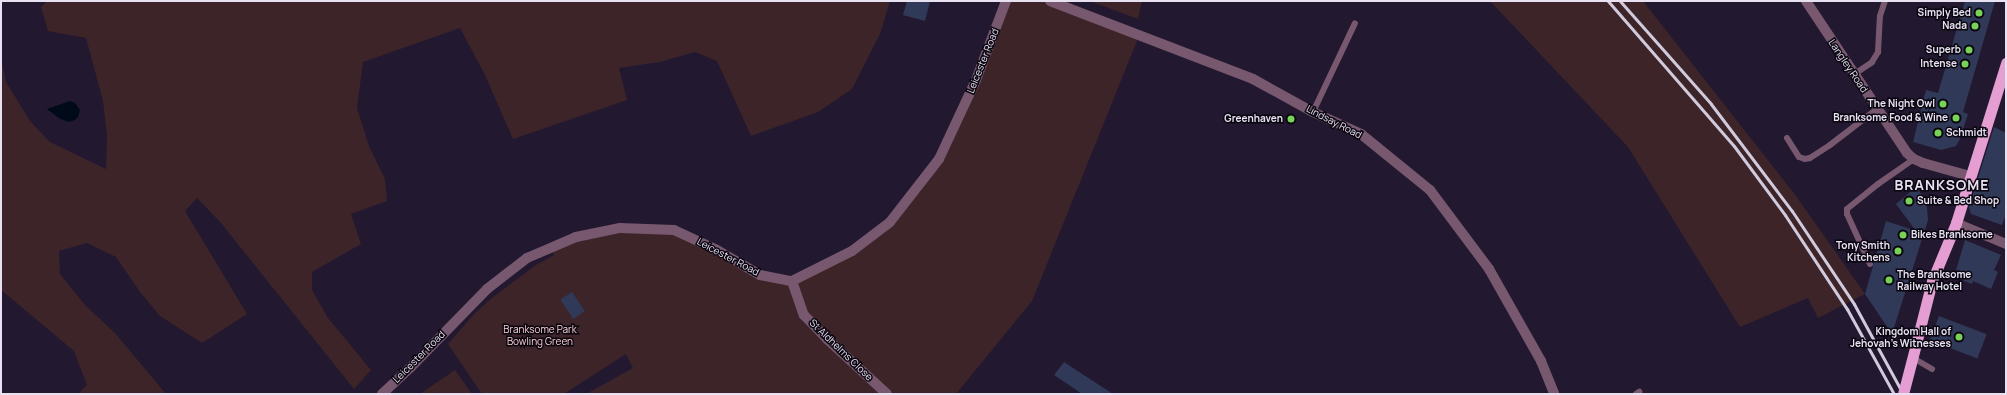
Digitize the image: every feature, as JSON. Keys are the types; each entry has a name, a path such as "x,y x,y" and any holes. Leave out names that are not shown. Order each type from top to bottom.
{"highway":[{"path":"1903,394 1932,281 1956,223 2006,63"}],"street":[{"name":"Leicester Road","path":"382,394 410,368 487,289 527,258 576,237 620,228 674,230 717,250 760,275 792,280 852,251 890,222 939,159 976,80 1006,1"},
{"name":"Lindsay Road","path":"1050,1 1253,79 1313,112 1361,134 1430,190 1489,269 1541,361 1554,394"},
{"name":"Langley Road","path":"1806,1 1907,153 1914,159"},
{"path":"1914,159 1970,176"},
{"path":"1956,223 2006,244"},
{"name":"St Aldhelms Close","path":"792,280 804,315 827,339 887,394"}],"lane":[{"path":"1854,74 1872,62 1878,52 1880,16 1885,1"},
{"path":"1313,112 1355,22"},
{"path":"1787,138 1799,157 1805,159 1810,158 1830,145 1877,109"},
{"path":"1870,264 1847,214 1847,209 1878,184 1914,159"},
{"path":"1913,358 1932,369"}],"green space":[{"path":"47,1 890,1 880,34 852,89 818,112 751,136 717,61 695,52 660,62 619,68 627,100 513,139 485,75 460,28 363,62 357,108 369,146 385,179 387,201 351,214 361,244 312,272 312,290 328,318 371,370 354,389 221,223 197,198 185,211 247,314 202,343 160,316 140,292 116,257 87,243 59,251 60,274 85,305 115,333 166,394 78,394 87,385 74,351 1,290 1,58 6,82 30,121 50,142 106,169 107,135 103,101 86,38 48,31 41,7"},
{"name":"Branksome Park Bowling Green","path":"1006,1 1050,1 1139,36 1032,301 956,394 586,394 633,368 626,354 564,394 482,394 448,344 475,313 493,297 536,265 554,255 549,247 620,228 674,230 760,275 792,281 826,264 890,222 939,159"},
{"path":"1090,1 1142,1 1138,19"},
{"path":"1490,1 1643,1 1796,196 1865,294 1818,318 1808,298 1740,327 1628,147"},
{"path":"455,370 472,394 420,394 427,389"}],"water":[{"path":"70,101 75,103 80,110 78,117 75,120 69,122 60,119 47,109"}],"building":[{"path":"907,1 930,1 925,21 903,15"},
{"path":"1965,1 1995,1 1963,112 1968,114 1960,139 1956,146 1941,150 1913,142 1926,90 1938,93"},
{"path":"1994,127 2006,133 2006,214 2002,225 1971,214 1969,207"},
{"path":"1916,187 1924,198 1928,220 1892,334 1865,294 1886,221 1916,231 1896,204"},
{"path":"1965,240 2001,255 1994,270 1998,272 1991,289 1973,281 1972,284 1954,277"},
{"path":"572,292 585,311 573,319 560,300"},
{"name":"Kingdom Hall of Jehovah's Witnesses","path":"1939,316 1987,334 1977,359 1930,340"},
{"path":"1064,362 1113,394 1082,394 1054,375"}],"railway":[{"path":"1608,1 1734,146 1785,215 1847,309 1894,394"},
{"path":"1620,1 1711,104 1792,211 1854,304 1903,394"}],"place":[{"name":"Simply Bed","path":"1979,13"},
{"name":"Nada","path":"1975,26"},
{"name":"Superb","path":"1969,50"},
{"name":"Intense","path":"1965,64"},
{"name":"The Night Owl","path":"1943,104"},
{"name":"Branksome Food & Wine","path":"1956,118"},
{"name":"Greenhaven","path":"1291,119"},
{"name":"Schmidt","path":"1938,133"},
{"name":"Suite & Bed Shop","path":"1909,201"},
{"name":"Bikes Branksome","path":"1903,235"},
{"name":"Tony Smith Kitchens","path":"1898,251"},
{"name":"The Branksome Railway Hotel","path":"1889,280"},
{"name":"Kingdom Hall of Jehovah's Witnesses","path":"1959,337"}],"district":[{"name":"BRANKSOME","path":"1942,185"}]}
